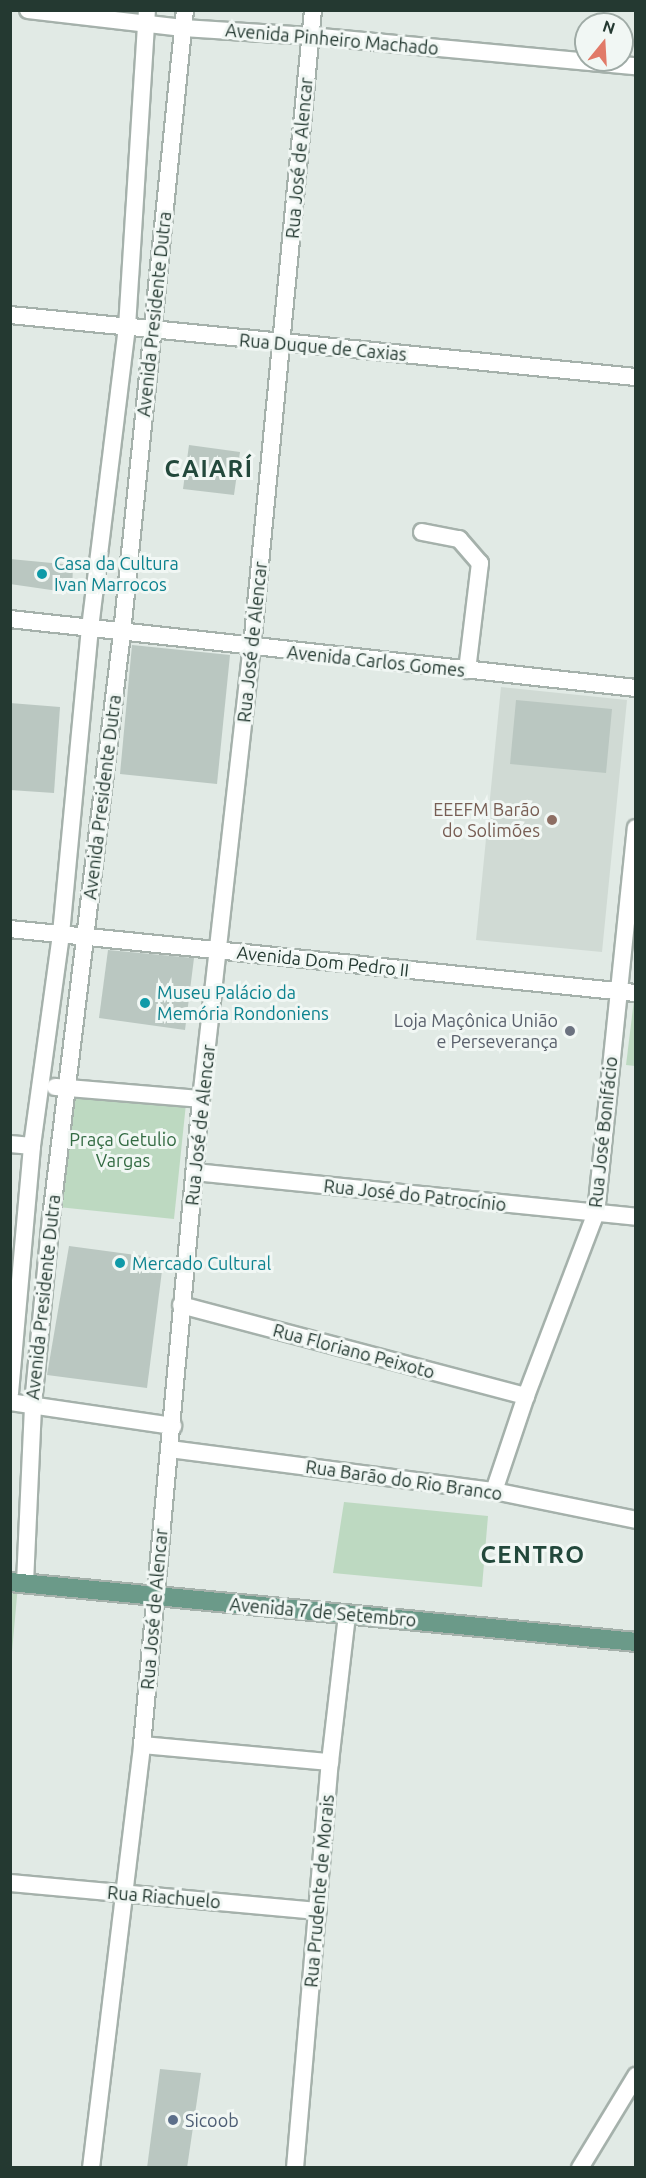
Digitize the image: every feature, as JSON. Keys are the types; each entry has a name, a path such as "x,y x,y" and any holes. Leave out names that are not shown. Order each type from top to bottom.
{"main road":[{"name":"Avenida 7 de Setembro","path":"18,1583 636,1641"}],"street":[{"name":"Avenida Pinheiro Machado","path":"28,10 146,17 183,28 310,36 636,66"},
{"name":"Avenida Presidente Dutra","path":"18,1583 33,1404 65,1087 122,633 184,10"},
{"name":"Rua José de Alencar","path":"91,2168 127,1893 201,1099 252,647 313,10"},
{"name":"Avenida Presidente Dutra","path":"10,1393 32,1146 60,934 90,628 127,327 146,17"},
{"name":"Rua Duque de Caxias","path":"10,315 636,377"},
{"path":"422,532 459,539 480,563 467,670"},
{"name":"Avenida Carlos Gomes","path":"10,619 636,688"},
{"name":"Rua José Bonifácio","path":"495,1491 526,1396 596,1213 636,828"},
{"name":"Avenida Dom Pedro II","path":"10,929 636,993"},
{"path":"41,1086 201,1099"},
{"path":"10,1144 32,1146"},
{"name":"Rua José do Patrocínio","path":"195,1172 636,1217"},
{"name":"Rua Floriano Peixoto","path":"181,1305 526,1396"},
{"path":"10,1402 172,1426"},
{"name":"Rua Barão do Rio Branco","path":"170,1449 495,1491 636,1520"},
{"name":"Rua Prudente de Morais","path":"295,2168 330,1762 347,1614"},
{"path":"142,1745 330,1762"},
{"name":"Rua Riachuelo","path":"10,1883 318,1911"},
{"path":"580,2168 636,2076"}],"shaded area":[{"name":"EEEFM Barão do Solimões","path":"501,687 627,700 602,952 476,940"}],"green space":[{"path":"635,992 635,1066 626,1065"},
{"name":"Praça Getulio Vargas","path":"71,1082 187,1094 174,1219 58,1207"},
{"path":"344,1502 488,1516 482,1587 333,1573"},
{"path":"11,1584 18,1585 11,1663"}],"building":[{"path":"189,445 240,452 234,495 183,489"},
{"name":"Casa da Cultura Ivan Marrocos","path":"10,559 73,565 72,593 10,584"},
{"path":"132,645 230,655 217,784 120,774"},
{"path":"516,700 612,709 606,773 510,764"},
{"path":"10,703 60,707 54,793 10,790"},
{"path":"108,950 194,958 185,1030 99,1018"},
{"path":"69,1246 158,1258 163,1263 147,1388 47,1375"},
{"name":"Sicoob","path":"160,2069 201,2073 187,2168 147,2168"}],"place":[{"name":"Casa da Cultura Ivan Marrocos","path":"42,574"},
{"name":"EEEFM Barão do Solimões","path":"552,820"},
{"name":"Museu Palácio da Memória Rondoniens","path":"145,1003"},
{"name":"Loja Maçônica União e Perseverança","path":"570,1031"},
{"name":"Mercado Cultural","path":"120,1263"},
{"name":"Sicoob","path":"173,2120"}],"district":[{"name":"CAIARÍ","path":"209,469"},
{"name":"CENTRO","path":"533,1555"}]}
